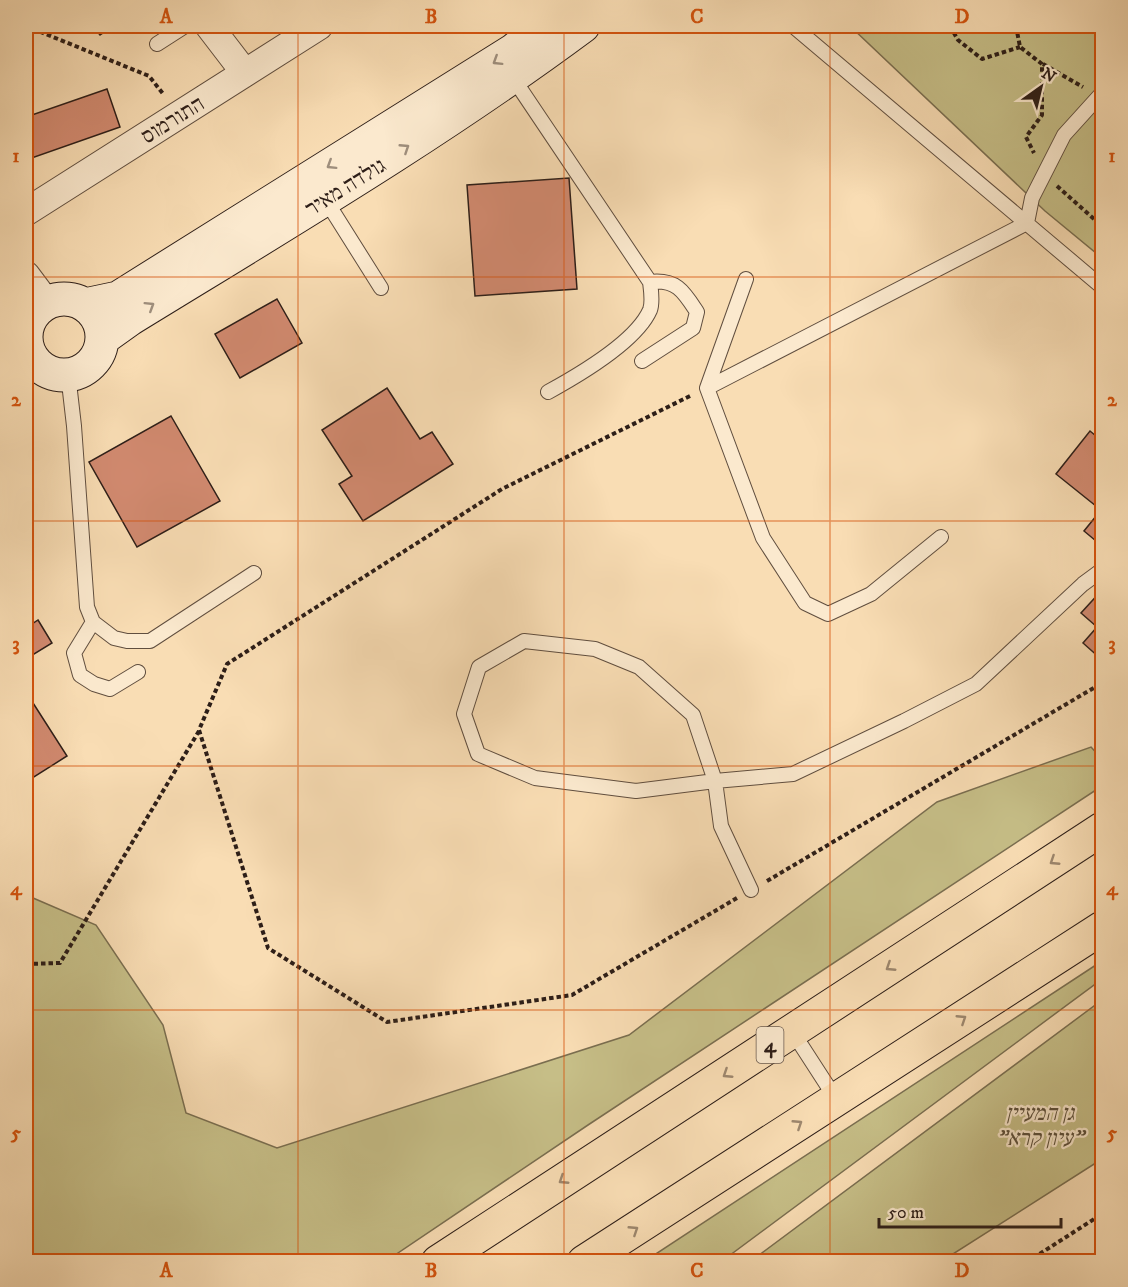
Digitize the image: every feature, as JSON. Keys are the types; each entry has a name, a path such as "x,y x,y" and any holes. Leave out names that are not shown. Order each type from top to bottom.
{"highway":[{"name":"4","path":"438,1262 1102,828"},
{"path":"584,1262 1102,928"}],"street":[{"path":"209,26 245,73"},
{"name":"התורמוס","path":"26,212 320,26"},
{"name":"גולדה מאיר","path":"48,303 68,299 85,305 118,298 514,50 543,26"},
{"name":"גולדה מאיר","path":"46,373 85,368 96,358 102,339 130,319 325,199 513,78 583,26"},
{"path":"26,275 48,303 33,315 27,327 26,337 34,359 46,373"},
{"path":"85,305 98,320 102,339"}],"lane":[{"path":"157,44 184,26"},
{"path":"793,26 1102,287"},
{"path":"513,78 650,282 652,308 639,329 627,341 548,392"},
{"path":"1028,223 1032,198 1064,135 1096,92"},
{"path":"325,199 381,288"},
{"path":"707,388 1028,223"},
{"path":"746,279 707,388 763,538 805,603 828,614 871,594 941,537"},
{"path":"642,361 693,328 697,312 683,290 664,280 650,282"},
{"path":"46,373 74,426 87,607 93,622 114,638 127,641 150,641 254,573"},
{"path":"751,890 721,826 716,781 693,715 639,667 595,649 524,641 478,667 464,714 478,754 535,778 636,791 716,781 794,774 976,684 1083,584 1102,570"},
{"path":"93,622 74,653 80,675 94,684 110,689 138,672"},
{"path":"792,1031 836,1099"}],"path":[{"path":"26,26 149,76 180,114"},
{"path":"950,26 958,40 982,59 1020,47"},
{"path":"1042,64 1096,92"},
{"path":"26,964 60,963 199,730"},
{"path":"1028,1262 1102,1214"}],"green space":[{"path":"850,26 1102,26 1102,258 1045,211"},
{"path":"1091,747 1102,759 1102,786 386,1261 26,1261 26,895 96,925 163,1025 186,1113 277,1148 629,1035 937,802"},
{"path":"1102,961 1102,979 722,1261 645,1261"},
{"name":"גן המעיין \"עיון קרא\"","path":"1102,1000 1102,1159 942,1261 751,1261"}],"building":[{"path":"93,26 113,26 100,35"},
{"path":"107,89 120,127 26,160 26,117"},
{"path":"569,178 577,289 475,296 467,185"},
{"path":"277,299 302,343 240,378 215,334"},
{"path":"387,388 420,439 432,432 453,464 363,521 339,484 352,476 322,430"},
{"path":"171,416 220,501 137,547 89,462"},
{"path":"1090,431 1102,441 1102,546 1084,531 1101,510 1056,474"},
{"path":"1102,590 1101,659 1083,643 1097,627 1081,613"},
{"path":"38,620 52,643 26,659 26,628"},
{"path":"26,692 67,756 26,782"}]}
